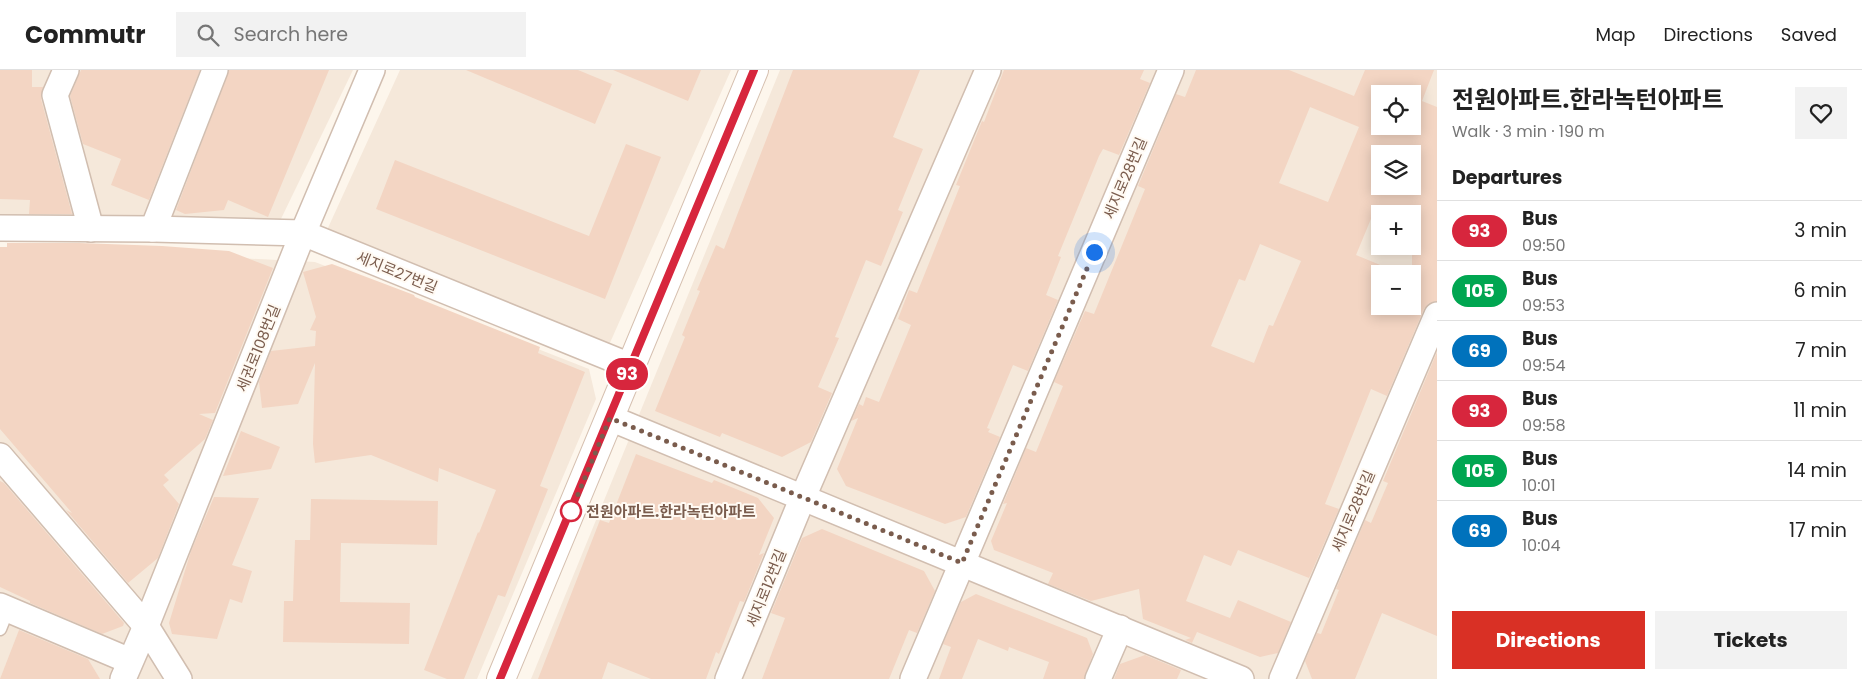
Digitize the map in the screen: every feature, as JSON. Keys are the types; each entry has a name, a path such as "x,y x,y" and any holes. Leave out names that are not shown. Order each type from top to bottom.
{"street":[{"path":"66,70 56,95 91,229"},
{"path":"153,229 215,70"},
{"name":"세권로108번길","path":"3,615 127,670 303,233 372,70"},
{"path":"500,679 754,70"},
{"path":"803,497 988,70"},
{"name":"세지로28번길","path":"962,563 1171,70"},
{"name":"세지로27번길","path":"0,228 153,229 303,233 630,366"},
{"name":"세지로28번길","path":"1282,679 1437,315"},
{"path":"610,418 1241,679"},
{"path":"0,456 146,626 179,679"},
{"name":"세지로12번길","path":"728,679 803,497"},
{"path":"913,679 962,563"},
{"path":"1098,679 1120,628"}],"shaded area":[{"path":"0,70 353,70 279,223 0,216"},
{"path":"400,70 731,70 609,345 322,241"},
{"path":"780,70 1437,70 1437,679 531,679"},
{"path":"0,251 104,251 315,262 589,369 596,399 477,679 0,679"}],"building":[{"path":"0,70 32,70 32,87 43,87 41,99 72,214 29,214 30,200 0,199"},
{"path":"81,70 200,70 149,200 111,185 121,159 83,144 70,96"},
{"path":"229,70 329,70 268,217 228,200 224,210 185,214 176,210"},
{"path":"466,70 578,70 612,84 595,124"},
{"path":"613,70 701,70 688,101"},
{"path":"793,70 920,70 893,137 923,149 898,210 903,212 881,266 866,260 835,337 839,338 818,387 832,393 811,442 782,457 722,433 720,437 655,411 685,337 682,335 700,291 697,290 716,245 724,249"},
{"path":"1004,70 1144,70 1140,79 1150,83 1119,155 1103,149 1099,156 1058,256 1061,257 1046,295 1058,300 1028,371 1013,365 987,428 990,429 988,432 1000,437 966,517 945,524 846,486 837,469 858,418 851,421 859,404 863,406 866,397 879,402 911,325 898,319 909,290 917,293 960,186 956,185 982,121 984,122"},
{"path":"1196,70 1289,70 1354,96 1365,70 1434,70 1422,101 1437,107 1437,301 1429,303 1424,309 1387,396 1371,389 1325,504 1339,509 1309,578 1238,550 1231,566 1204,555 1186,601 1230,618 1238,600 1291,622 1278,653 1260,657 1197,632 1192,643 1185,640 1191,638 1143,619 1139,589 1091,601 1048,584 1053,573 994,550 991,541 1007,503 1003,504 1026,448 1036,452 1063,386 1054,382 1085,311 1094,314 1145,189 1138,186 1176,94 1185,97","holes":["1310,107 1359,127 1328,202 1279,183","1371,205 1421,205 1421,255 1412,255 1412,265 1421,265 1421,315 1371,315 1371,265 1380,265 1356,255 1371,219","1260,244 1301,261 1273,326 1269,325 1254,363 1211,346 1239,279 1245,281"]},
{"path":"626,144 661,157 605,299 376,209 395,160 589,236"},
{"path":"7,243 79,243 229,251 273,268 215,413 199,414 213,420 205,439 164,475 169,480 163,485 179,504 158,558 128,583 66,510 72,513 0,429 0,247 7,247"},
{"path":"332,264 414,295 540,347 538,353 585,372 540,486 548,489 505,597 498,595 464,679 447,679 424,670 496,490 439,468 438,482 371,455 315,463 313,444 315,363 298,404 262,408 259,382 271,351 315,346 316,331 310,330 316,317 303,272"},
{"path":"1437,352 1437,636 1382,613 1355,679 1312,679 1305,661 1317,633 1321,634 1339,590 1336,589 1365,520 1371,523 1388,483 1383,481"},
{"path":"241,431 280,447 271,469 223,476"},
{"path":"636,454 712,483 714,480 758,498 774,518 759,555 764,553 744,602 740,601 719,654 716,652 706,679 651,679 608,662 602,679 538,679 600,520 609,523"},
{"path":"0,481 4,483 124,623 123,626 102,634 30,603 30,601 0,587"},
{"path":"214,497 259,498 232,565 252,571 242,603 230,599 217,639 172,634 169,623 191,551"},
{"path":"311,499 438,501 437,545 341,543 340,602 410,603 409,644 283,642 284,601 293,601 295,540 310,540"},
{"path":"822,529 924,571 935,591 917,633 909,630 889,679 762,679 785,618 771,613 802,538"},
{"path":"976,594 1087,638 1093,654 1084,679 1043,679 1049,662 1009,647 1008,651 978,639 962,679 939,679 951,647 943,644 961,602"},
{"path":"19,630 88,659 100,679 0,679"},
{"path":"1145,655 1181,670 1177,679 1114,679 1120,664"}],"bus line":[{"name":"93","path":"500,679 754,70"}],"place":[{"name":"전원아파트.한라녹턴아파트","path":"571,511"}],"route":[{"path":"571,511 610,418 962,563 1094,252"}]}
